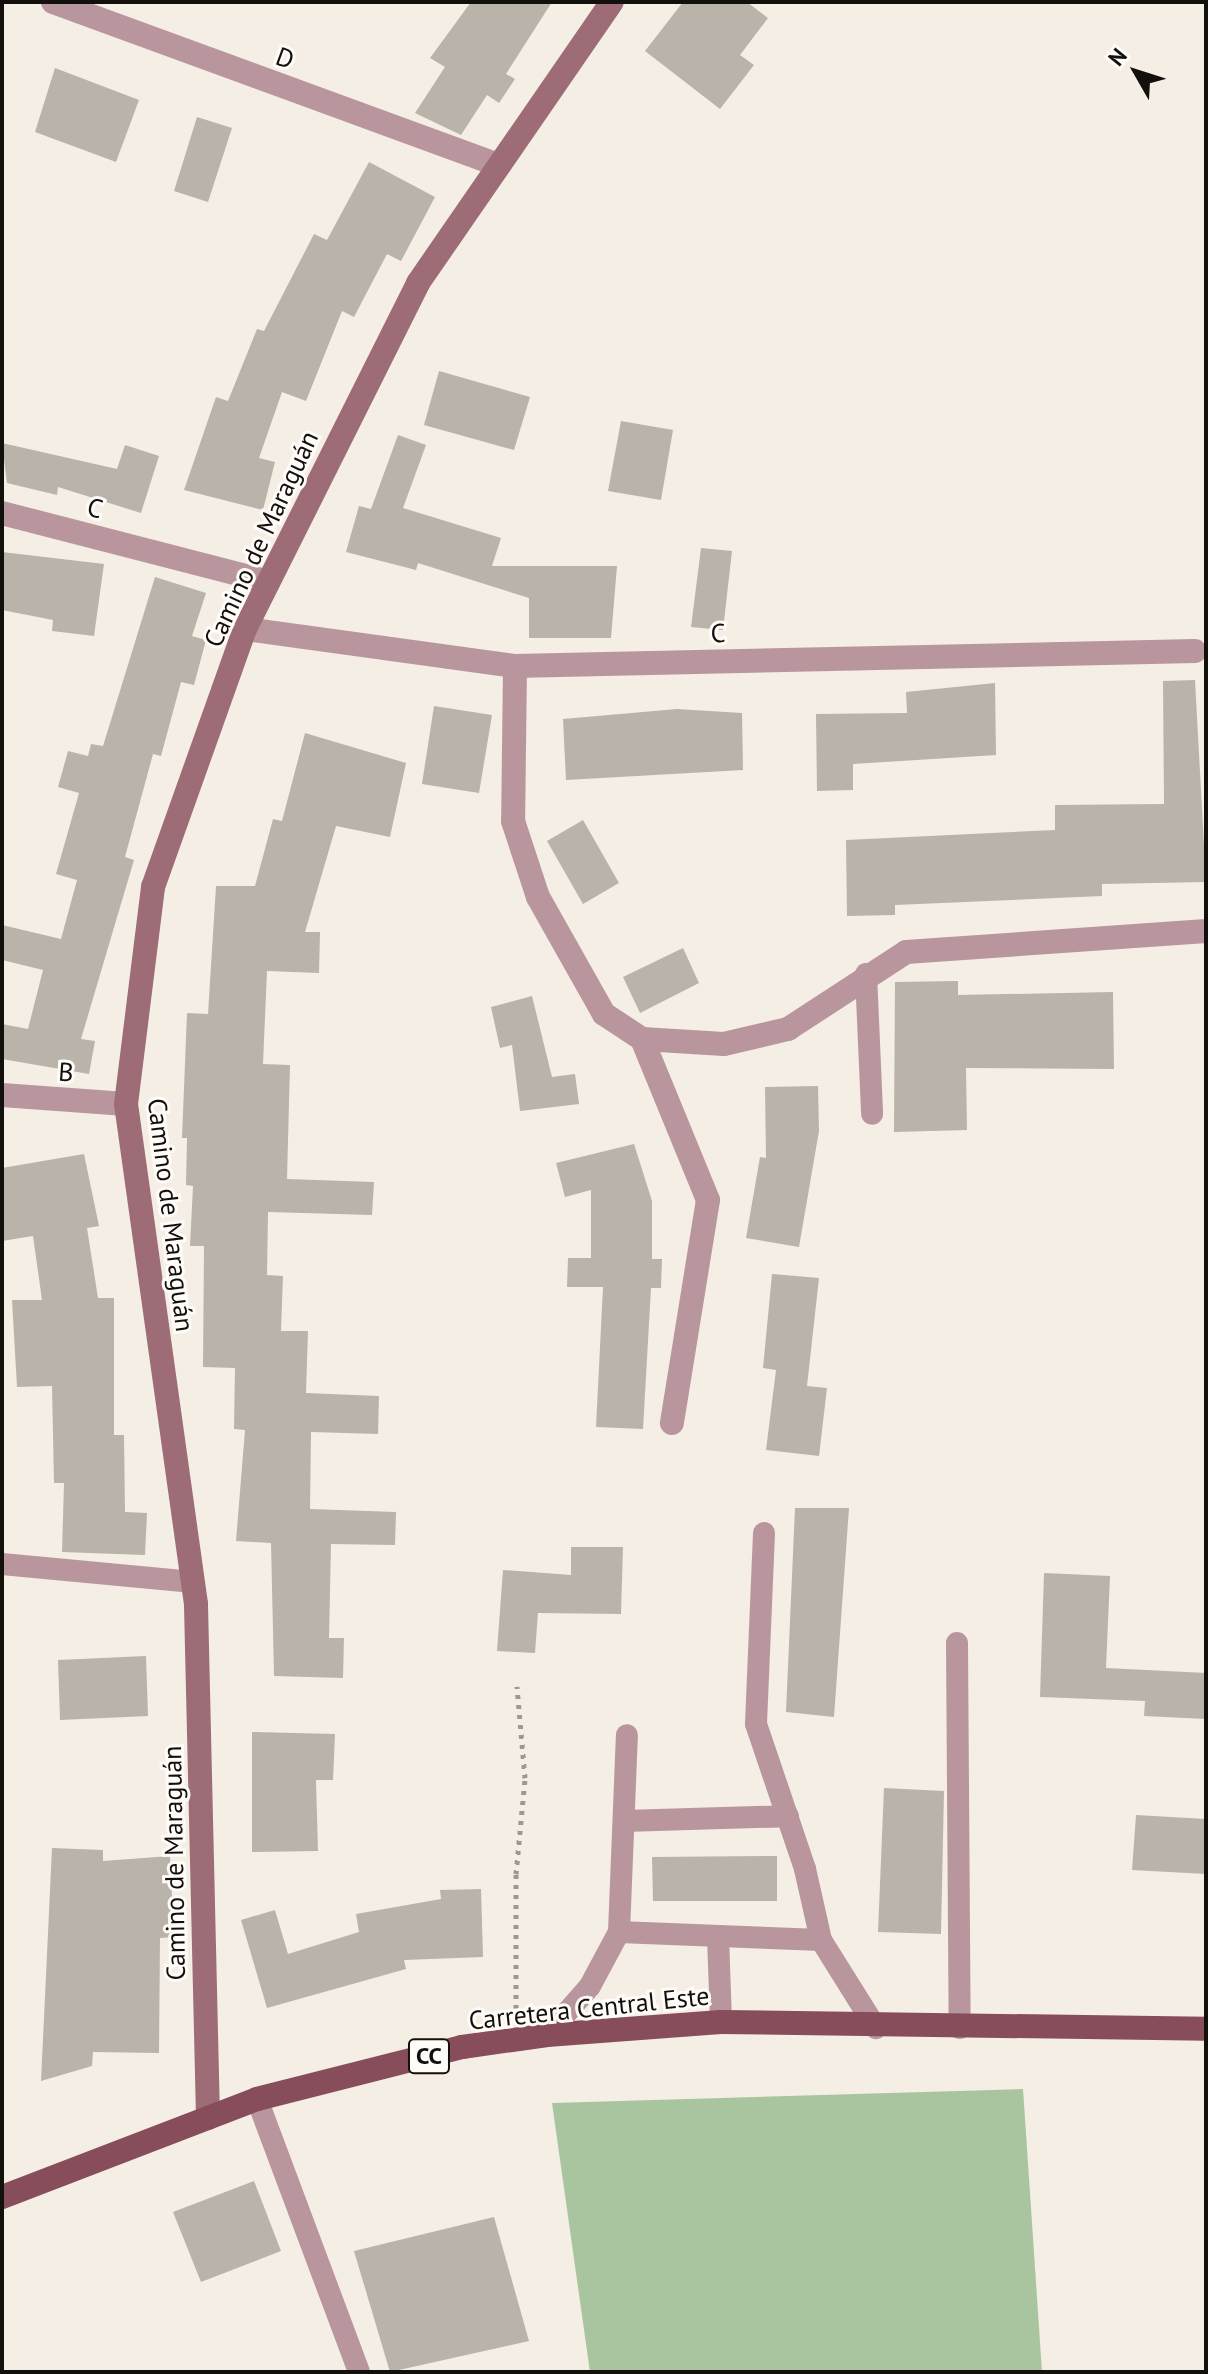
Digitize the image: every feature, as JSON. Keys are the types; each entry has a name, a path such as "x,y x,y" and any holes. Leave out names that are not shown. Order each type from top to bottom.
{"main road":[{"name":"Carretera Central Este","path":"2,2197 257,2099 462,2047 547,2035 721,2022 876,2028 1206,2029"}],"street":[{"name":"D","path":"53,2 499,165"},
{"name":"Camino de Maraguán","path":"208,2118 193,1582 126,1104 153,887 245,629 418,283 612,2"},
{"name":"C","path":"2,513 268,582"},
{"name":"C","path":"245,629 515,666 1195,651"},
{"path":"515,666 513,821 533,882 604,1014 642,1039 724,1044 788,1029 839,1000 866,974 906,952 1206,931"},
{"path":"642,1039 708,1200 672,1423"},
{"name":"B","path":"2,1095 126,1104"}],"lane":[{"path":"866,974 872,1114"},
{"path":"764,1533 756,1724 788,1816 821,1940 876,2028"},
{"path":"2,1564 193,1582"},
{"path":"957,1643 960,2028"},
{"path":"547,2035 590,1986 619,1932 627,1735"},
{"path":"624,1821 788,1816"},
{"path":"619,1932 821,1940"},
{"path":"718,1936 721,2022"},
{"path":"257,2099 359,2372"}],"path":[{"path":"517,1686 525,1778 516,1874 519,2040"}],"green space":[{"path":"1023,2089 1042,2372 590,2372 552,2103"}],"building":[{"path":"471,2 552,2 506,74 515,79 499,103 487,95 461,135 415,113 445,67 430,58"},
{"path":"683,2 747,2 768,18 740,55 754,65 720,109 645,51"},
{"path":"55,68 139,100 116,162 35,132"},
{"path":"197,117 232,128 208,202 174,191"},
{"path":"369,162 435,197 401,261 387,254 354,317 342,311 306,401 282,392 259,458 275,462 263,510 184,490 216,397 228,401 257,329 264,331 314,234 327,240"},
{"path":"439,371 530,397 514,450 424,425"},
{"path":"621,421 673,430 661,500 608,491"},
{"path":"398,435 426,445 403,508 501,538 492,566 617,566 611,638 529,638 529,598 418,563 416,570 346,552 359,506 371,509"},
{"path":"2,443 117,469 125,445 159,456 141,513 58,487 57,495 7,483"},
{"path":"701,548 732,551 723,630 691,627"},
{"path":"2,552 104,564 94,636 52,631 53,620 2,610"},
{"path":"155,577 206,593 192,636 206,640 194,685 181,682 161,756 153,754 125,857 134,860 81,1039 95,1041 89,1074 2,1059 2,1024 28,1029 43,970 2,960 2,925 61,939 77,880 56,874 79,793 58,787 68,751 88,756 91,744 103,746"},
{"path":"1195,680 1206,882 1102,884 1102,896 895,905 895,915 847,916 846,840 1055,830 1055,805 1164,804 1163,681"},
{"path":"995,683 996,755 853,764 853,790 817,791 816,714 907,713 906,692"},
{"path":"434,706 492,715 479,793 422,784"},
{"path":"677,709 742,713 743,770 566,780 563,719"},
{"path":"305,733 406,763 390,837 336,826 305,932 320,932 319,973 267,971 263,1064 290,1065 287,1179 374,1182 372,1215 268,1212 267,1275 283,1276 281,1331 308,1331 306,1393 379,1396 378,1434 311,1432 310,1509 396,1512 395,1545 331,1544 329,1638 344,1638 343,1678 274,1676 271,1543 236,1541 245,1430 234,1429 235,1368 203,1367 204,1246 190,1246 193,1186 186,1185 187,1138 182,1138 187,1013 208,1014 216,886 255,886 273,819 282,821"},
{"path":"583,820 619,883 583,904 547,841"},
{"path":"683,948 699,983 640,1013 623,977"},
{"path":"958,981 958,995 1113,992 1114,1069 966,1068 967,1130 894,1132 895,982"},
{"path":"532,996 552,1077 575,1074 579,1104 520,1111 512,1045 500,1048 491,1007"},
{"path":"818,1086 819,1131 799,1247 746,1238 760,1157 766,1158 765,1087"},
{"path":"634,1144 652,1201 652,1259 662,1259 661,1288 651,1288 643,1429 596,1427 603,1287 567,1287 568,1258 591,1258 591,1190 565,1197 556,1163"},
{"path":"84,1154 99,1226 87,1228 98,1298 114,1298 114,1435 124,1435 125,1512 147,1513 145,1555 62,1552 64,1483 54,1483 52,1386 17,1387 12,1300 42,1300 33,1236 2,1241 2,1168"},
{"path":"772,1274 819,1278 807,1386 827,1388 819,1456 766,1450 776,1370 763,1368"},
{"path":"795,1508 849,1508 834,1717 786,1712"},
{"path":"571,1547 623,1547 621,1614 538,1613 535,1653 497,1651 503,1570 571,1575"},
{"path":"1044,1573 1110,1576 1106,1668 1206,1673 1206,1719 1144,1716 1145,1701 1040,1697"},
{"path":"146,1656 148,1716 60,1720 58,1660"},
{"path":"252,1732 335,1734 333,1780 316,1780 318,1851 252,1852"},
{"path":"884,1788 944,1791 941,1934 878,1932"},
{"path":"1136,1815 1206,1819 1206,1874 1132,1870"},
{"path":"52,1848 103,1850 103,1861 170,1856 174,1937 160,1938 159,2053 93,2052 92,2066 41,2081"},
{"path":"777,1856 777,1901 653,1901 652,1857"},
{"path":"481,1889 483,1957 404,1960 406,1969 267,2008 241,1920 275,1910 288,1954 359,1932 356,1914 441,1899 440,1890"},
{"path":"254,2181 281,2251 201,2282 173,2212"},
{"path":"494,2217 529,2341 390,2372 354,2251"}]}
